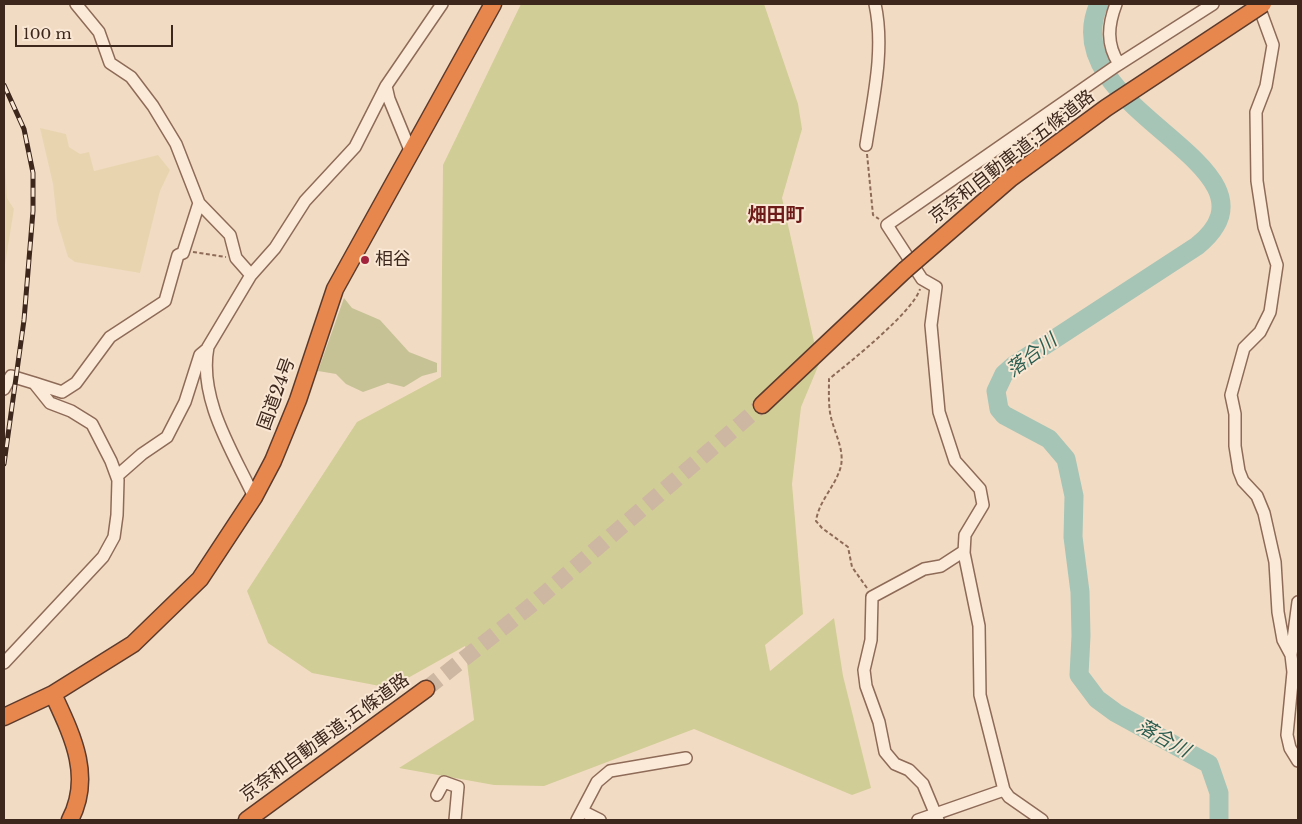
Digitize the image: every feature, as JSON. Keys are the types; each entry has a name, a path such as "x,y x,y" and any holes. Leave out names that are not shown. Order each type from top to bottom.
{"highway":[{"name":"国道24号","path":"4,717 52,694 133,644 200,579 254,497 274,461 298,400 335,289 377,215 410,150 493,4"},
{"name":"京奈和自動車道;五條道路","path":"762,406 905,270 1011,178 1106,108 1263,4"},
{"name":"京奈和自動車道;五條道路","path":"247,820 426,689"},
{"path":"52,694 71,732 80,762 80,793 70,820"}],"street":[{"path":"76,4 99,32 110,63 131,77 153,106 176,144 199,203 230,235 236,258 252,275"},
{"path":"116,476 142,454 167,437 185,402 200,355 208,347 252,275 275,248 305,201 355,147 386,86 442,4"},
{"path":"866,145 878,63 878,18 875,4"},
{"path":"1116,4 1109,22 1109,40 1118,65"},
{"path":"1042,820 1010,798 1004,790 980,695 979,626 964,551 965,535 983,506 980,489 955,461 939,412 931,325 936,288 922,279 887,225 1118,65 1213,4"},
{"path":"1258,4 1273,45 1266,86 1256,112 1257,181 1264,227 1276,265 1270,312 1260,332 1244,348 1231,395 1235,414 1235,446 1239,471 1243,481 1257,496 1264,514 1274,562 1278,612 1283,640 1291,655"},
{"path":"386,86 389,99 410,150"},
{"path":"4,388 11,376 62,392 76,383 110,337 165,301 178,254 184,250 199,203"},
{"path":"208,347 205,360 212,407 254,497"},
{"path":"4,663 103,558 114,536 117,515 116,476 92,424 71,411 50,403 34,383"},
{"path":"937,817 923,784 909,770 894,764 885,752 879,722 866,686 864,670 871,640 872,596 924,569 941,566 964,551"},
{"path":"1298,602 1291,655 1292,672 1287,735 1290,748 1298,761"},
{"path":"600,820 580,816 597,782 610,771 686,758"},
{"path":"437,795 444,782 458,787 456,820"},
{"path":"918,820 937,817 1004,790"}],"path":[{"path":"866,145 873,215 887,225"},
{"path":"184,250 236,258"},
{"path":"872,596 852,567 848,547 822,528 816,521 820,504 828,496 840,468 842,456 838,435 831,420 828,379 886,329 918,297 922,279"}],"shaded area":[{"path":"521,4 764,4 798,104 802,129 782,198 819,364 801,407 792,484 803,614 765,645 770,671 834,618 843,676 871,788 852,795 694,729 544,786 494,785 399,768 474,720 465,646 390,688 312,673 268,643 247,591 357,422 441,377 443,165"},
{"path":"40,128 66,134 69,147 80,154 89,152 94,171 158,155 170,170 160,191 140,273 75,262 68,257 57,221 53,184"},
{"path":"4,149 7,198 14,209 4,271"},
{"path":"344,298 352,308 380,320 409,352 437,363 437,372 422,376 404,387 388,383 363,392 346,384 336,374 318,371"}],"waterway":[{"name":"落合川","path":"1099,4 1093,42 1108,76 1135,107 1197,162 1217,189 1219,217 1197,246 1013,366 1004,374 996,391 999,409 1004,415 1049,439 1066,459 1074,496 1073,537 1080,592 1081,636 1079,675 1097,699 1116,713 1209,764 1219,793 1219,820"}],"tunnel":[{"path":"426,689 529,607 762,405"}],"railway":[{"path":"4,85 24,129 33,173 33,211 24,320 4,464"}],"place":[{"name":"相谷","path":"365,260"}],"district":[{"name":"畑田町","path":"776,216"}]}
